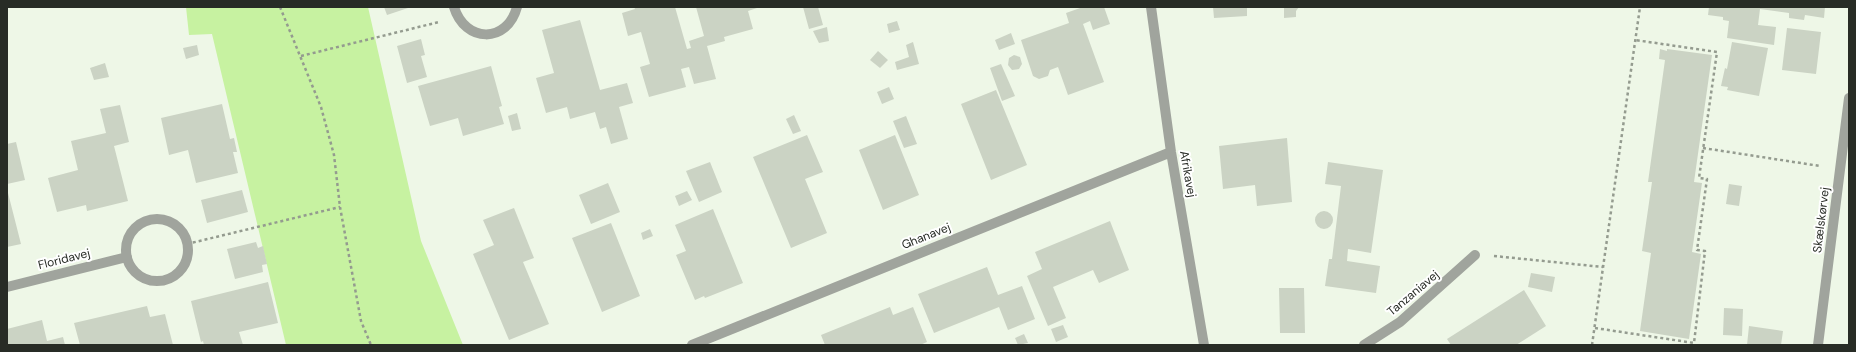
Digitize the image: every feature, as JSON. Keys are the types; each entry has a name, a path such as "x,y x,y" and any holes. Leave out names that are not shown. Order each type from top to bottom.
{"street":[{"path":"456,12 463,25 471,31 481,34 491,34 500,31 508,25 514,16 517,7"},
{"name":"Afrikavej","path":"1151,7 1171,152 1204,345"},
{"name":"Skælskørvej","path":"1818,345 1849,98"},
{"name":"Ghanavej","path":"692,345 1171,152"},
{"path":"151,220 170,222 184,235 187,244 188,255 185,265 178,274 169,279 158,282 148,280 134,271 127,257 126,247 131,234 142,224 151,220"},
{"name":"Tanzaniavej","path":"1364,345 1400,322 1475,255"},
{"name":"Floridavej","path":"7,287 127,257"}],"path":[{"path":"280,7 302,56 321,107 334,155 340,207 361,321 370,345"},
{"path":"1592,345 1640,7"},
{"path":"302,56 456,12"},
{"path":"1595,328 1694,343 1705,251 1697,250 1707,179 1699,178 1717,52 1635,40"},
{"path":"1703,148 1840,169"},
{"path":"187,244 340,207"},
{"path":"1475,255 1518,257 1603,267"}],"green space":[{"path":"186,7 368,7 421,241 463,345 286,345 212,34 189,35"}],"building":[{"path":"384,7 411,7 387,15"},
{"path":"634,7 675,7 687,49 691,48 689,41 704,36 696,7 760,7 748,11 753,29 724,37 725,41 707,46 716,79 694,84 689,67 681,69 686,87 649,97 640,67 650,64 641,32 628,36 622,13 635,9"},
{"path":"803,7 818,7 823,25 809,29"},
{"path":"1083,7 1104,7 1110,24 1093,30 1090,21 1083,24 1104,82 1068,95 1058,67 1050,70 1048,76 1039,79 1033,76 1021,40 1069,23 1066,13"},
{"path":"1213,7 1247,7 1247,16 1214,18"},
{"path":"1284,7 1299,7 1296,11 1296,17 1284,18"},
{"path":"1709,7 1825,7 1824,18 1805,15 1804,20 1789,18 1789,13 1760,9 1758,25 1776,27 1774,45 1727,38 1729,21 1723,20 1723,17 1708,15"},
{"path":"580,20 600,90 627,83 633,103 619,107 628,139 611,144 606,127 600,129 595,112 570,119 567,107 546,113 536,78 554,73 542,30"},
{"path":"897,21 900,30 889,33 887,24"},
{"path":"827,27 829,41 819,43 813,31"},
{"path":"1787,28 1821,32 1816,74 1782,70"},
{"path":"1011,33 1015,44 999,50 995,40"},
{"path":"421,39 425,55 421,56 427,77 407,83 397,46"},
{"path":"913,42 919,64 897,70 895,62 909,57 906,45"},
{"path":"1732,42 1768,48 1759,96 1727,90 1728,87 1721,86 1725,68 1727,69"},
{"path":"197,45 199,55 186,59 183,48"},
{"path":"1660,49 1712,55 1694,182 1702,183 1692,252 1701,254 1689,339 1640,331 1651,253 1642,251 1652,182 1648,182 1665,60 1659,59"},
{"path":"878,51 888,60 880,68 870,60"},
{"path":"1014,55 1020,57 1022,64 1019,69 1012,70 1008,65 1009,58"},
{"path":"105,63 109,77 94,80 90,68"},
{"path":"1001,64 1015,96 1002,101 990,68"},
{"path":"491,66 502,106 499,107 504,124 463,136 458,118 430,126 418,86"},
{"path":"889,87 894,99 882,104 877,92"},
{"path":"996,90 1027,165 991,180 961,104"},
{"path":"222,104 230,139 234,138 237,152 233,152 238,173 196,183 188,150 169,155 161,118"},
{"path":"120,105 129,142 114,146 128,201 87,211 86,205 57,212 48,178 78,170 71,141 106,133 100,109"},
{"path":"517,113 521,129 512,131 508,116"},
{"path":"794,115 801,131 793,134 786,119"},
{"path":"906,116 917,144 904,148 893,121"},
{"path":"807,135 823,172 805,179 827,233 791,248 753,157"},
{"path":"895,135 919,195 883,210 859,150"},
{"path":"1287,138 1292,202 1257,206 1255,185 1223,189 1219,146"},
{"path":"16,142 25,180 7,184 7,144"},
{"path":"710,162 722,192 699,202 686,171"},
{"path":"1328,162 1383,170 1371,253 1348,249 1347,261 1380,266 1376,293 1325,286 1329,259 1332,259 1341,186 1325,184"},
{"path":"608,183 620,212 591,224 579,195"},
{"path":"1729,184 1742,186 1739,206 1726,204"},
{"path":"7,189 21,244 7,247"},
{"path":"242,190 248,212 207,223 201,200"},
{"path":"687,191 692,200 679,206 675,196"},
{"path":"514,208 534,258 523,262 549,324 509,340 473,254 494,245 483,220"},
{"path":"713,209 743,283 705,298 704,296 695,300 676,255 686,251 675,225"},
{"path":"1324,211 1330,214 1333,220 1330,226 1324,229 1318,226 1315,220 1318,214"},
{"path":"1110,221 1129,270 1099,283 1093,270 1053,287 1066,318 1048,326 1027,276 1042,269 1035,252"},
{"path":"611,223 640,296 602,312 572,238"},
{"path":"650,229 653,236 643,240 641,233"},
{"path":"256,242 258,248 263,246 267,264 262,265 263,272 235,279 227,249"},
{"path":"987,267 998,295 1022,286 1035,319 1008,330 999,307 934,333 918,294"},
{"path":"1531,273 1555,277 1552,292 1528,287"},
{"path":"268,282 278,323 239,332 243,345 204,345 203,341 201,342 191,301"},
{"path":"1279,288 1304,288 1305,333 1280,333"},
{"path":"1524,290 1546,326 1516,345 1451,345 1447,339"},
{"path":"147,306 150,317 165,314 173,345 80,345 74,323"},
{"path":"890,307 893,315 913,307 927,342 920,345 825,345 821,335"},
{"path":"1724,308 1743,309 1742,336 1723,335"},
{"path":"42,320 47,341 63,337 65,345 7,345 7,329"},
{"path":"1063,325 1068,337 1056,342 1051,329"},
{"path":"1749,326 1783,331 1781,345 1747,345"},
{"path":"1024,334 1028,343 1018,345 1015,338"}]}
